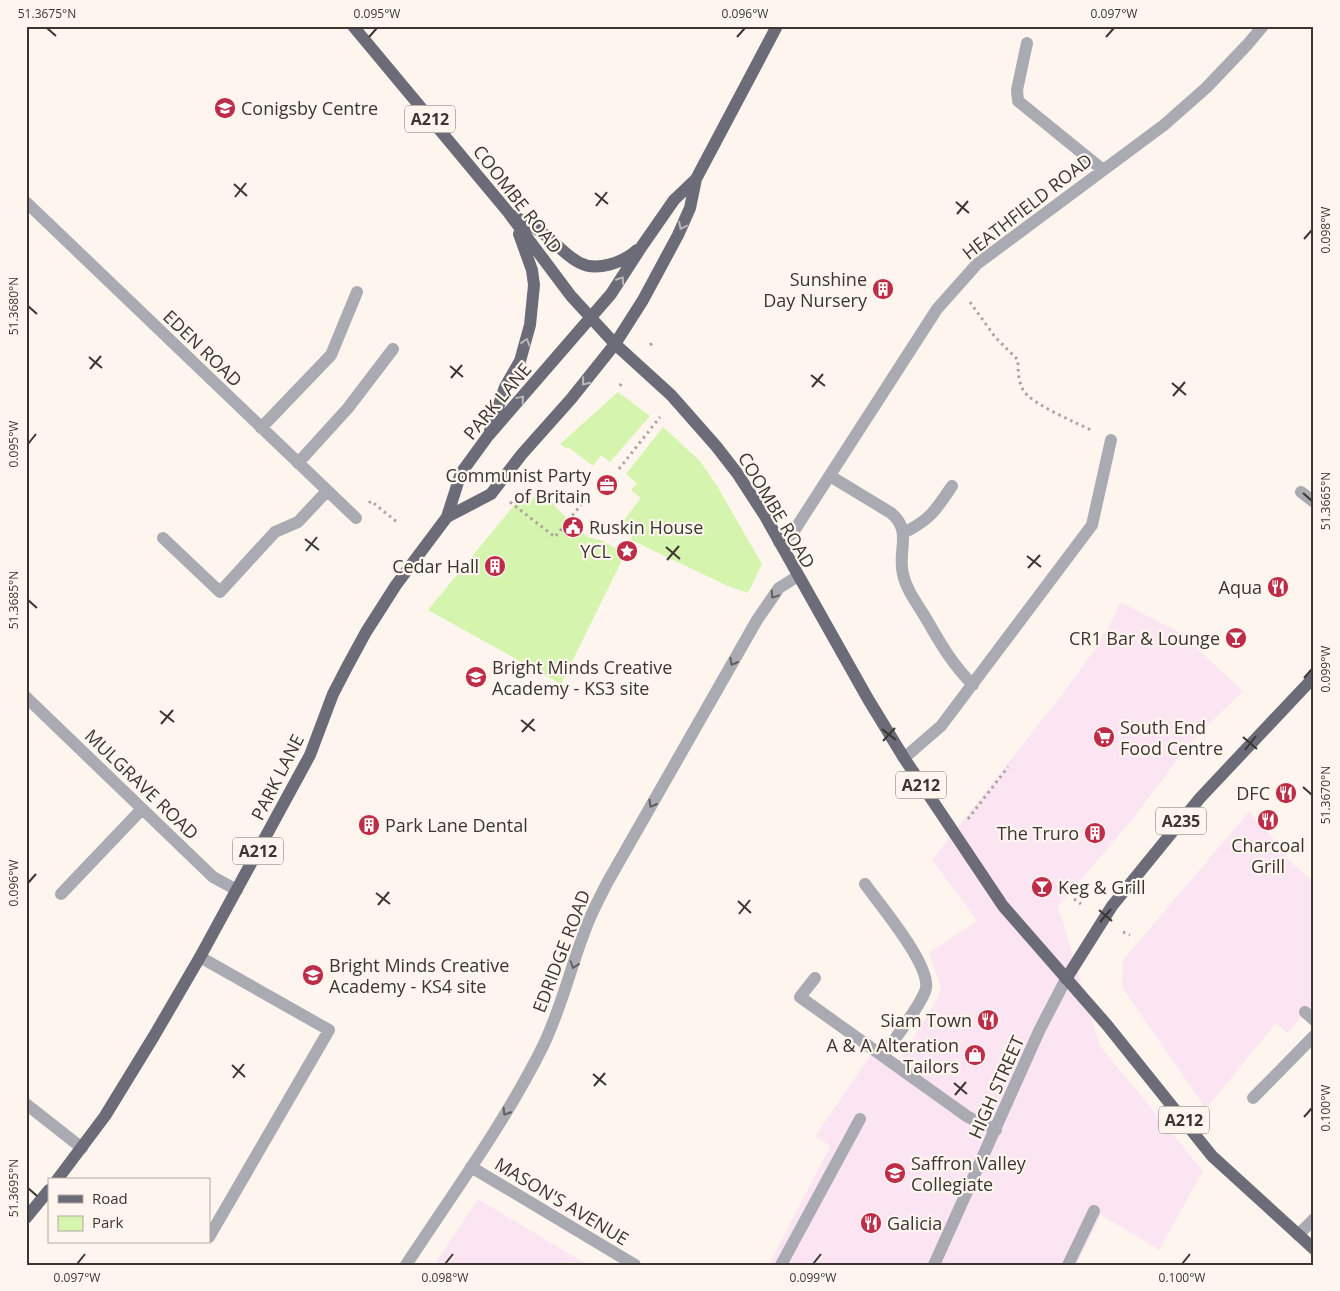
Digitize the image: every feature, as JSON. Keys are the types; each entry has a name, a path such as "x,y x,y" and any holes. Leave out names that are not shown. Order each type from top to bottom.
{"main road":[{"name":"COOMBE ROAD","path":"353,26 508,212 571,296 615,344 671,395 716,446 751,493 868,699 904,758 1002,906 1066,979"},
{"path":"696,180 777,26"},
{"name":"PARK LANE","path":"59,1178 82,1148 127,1081 200,957 310,755 333,694 366,632 396,585 446,517 461,473 488,436 516,406 611,294 674,200 696,180"},
{"name":"PARK LANE","path":"446,517 491,494 615,344 643,300 678,235 690,208 696,180"},
{"path":"508,212 543,233 575,260 585,265 614,263 628,258 642,246"},
{"path":"488,436 505,388 520,361 527,339 534,298 530,263 508,212"},
{"name":"A235","path":"1066,979 1107,913 1200,798 1314,678"},
{"name":"A212","path":"1066,979 1117,1037 1212,1156 1314,1249"},
{"path":"26,1218 48,1191"}],"street":[{"name":"HEATHFIELD ROAD","path":"779,542 792,534 938,309 977,264 1164,125 1240,52 1263,26"},
{"path":"1027,44 1017,90 1018,101 1103,170"},
{"name":"EDEN ROAD","path":"26,202 356,518"},
{"path":"261,428 331,355 357,292"},
{"path":"298,463 348,408 393,349"},
{"path":"904,758 939,730 1092,525 1111,440"},
{"path":"830,476 891,513 901,524 903,533 901,566 907,587 951,661 973,684"},
{"path":"903,533 929,518 952,486"},
{"path":"163,538 220,592 275,532 298,522 328,491"},
{"path":"1301,492 1314,502"},
{"name":"EDRIDGE ROAD","path":"406,1265 472,1167 525,1080 543,1044 563,996 590,918 607,883 757,620 779,588 798,576"},
{"name":"MULGRAVE ROAD","path":"26,697 213,877 237,890"},
{"path":"61,894 142,809"},
{"path":"864,884 916,954 926,979 926,988 921,1000 882,1056"},
{"path":"200,957 329,1030 210,1235"},
{"path":"815,978 800,997 968,1117 996,1130"},
{"name":"HIGH STREET","path":"934,1265 1040,1029 1066,979"},
{"path":"1253,1098 1314,1036"},
{"path":"26,1104 82,1148"},
{"path":"781,1265 860,1119"},
{"name":"MASON'S AVENUE","path":"472,1167 635,1265"},
{"path":"1068,1265 1094,1210"},
{"path":"1298,1235 1314,1219"}],"path":[{"path":"958,286 995,338 1018,360 1019,380 1024,392 1032,400 1111,440"},
{"path":"620,386 624,380"},
{"path":"619,469 660,418"},
{"path":"510,501 555,537 588,496"},
{"path":"955,835 1008,767"},
{"path":"1074,899 1081,904"},
{"path":"1123,932 1130,935"}],"shaded area":[{"path":"1120,602 1179,632 1243,691 1189,744 1131,821 1058,906 1100,1046 1203,1171 1159,1250 1101,1215 1076,1265 769,1265 830,1146 815,1136 873,1052 895,1067 938,998 941,987 929,953 977,921 932,860 1064,692 1093,652 1113,619"},
{"path":"1249,812 1287,854 1285,857 1314,882 1314,1003 1287,1033 1276,1023 1206,1109 1122,987 1123,960"},
{"path":"478,1199 588,1265 434,1265"}],"green space":[{"path":"618,392 650,416 610,462 601,455 593,466 568,447 566,448 560,444"},
{"path":"663,427 700,461 717,486 762,564 748,593 728,586 631,540 631,529 623,521 641,498 631,490 637,483 626,474"},
{"path":"540,490 576,528 588,537 603,541 625,554 561,684 428,610 520,498 528,505"}],"place":[{"name":"Conigsby Centre","path":"225,108"},
{"name":"Sunshine Day Nursery","path":"883,289"},
{"name":"Communist Party of Britain","path":"607,485"},
{"name":"Ruskin House","path":"573,527"},
{"name":"YCL","path":"627,551"},
{"name":"Cedar Hall","path":"495,566"},
{"name":"Aqua","path":"1278,587"},
{"name":"CR1 Bar & Lounge","path":"1236,638"},
{"name":"Bright Minds Creative Academy - KS3 site","path":"476,677"},
{"name":"South End Food Centre","path":"1104,737"},
{"name":"DFC","path":"1286,793"},
{"name":"Charcoal Grill","path":"1268,820"},
{"name":"Park Lane Dental","path":"369,825"},
{"name":"The Truro","path":"1095,833"},
{"name":"Keg & Grill","path":"1042,887"},
{"name":"Bright Minds Creative Academy - KS4 site","path":"313,975"},
{"name":"Siam Town","path":"988,1020"},
{"name":"A & A Alteration Tailors","path":"975,1055"},
{"name":"Saffron Valley Collegiate","path":"895,1173"},
{"name":"Galicia","path":"871,1223"}]}
